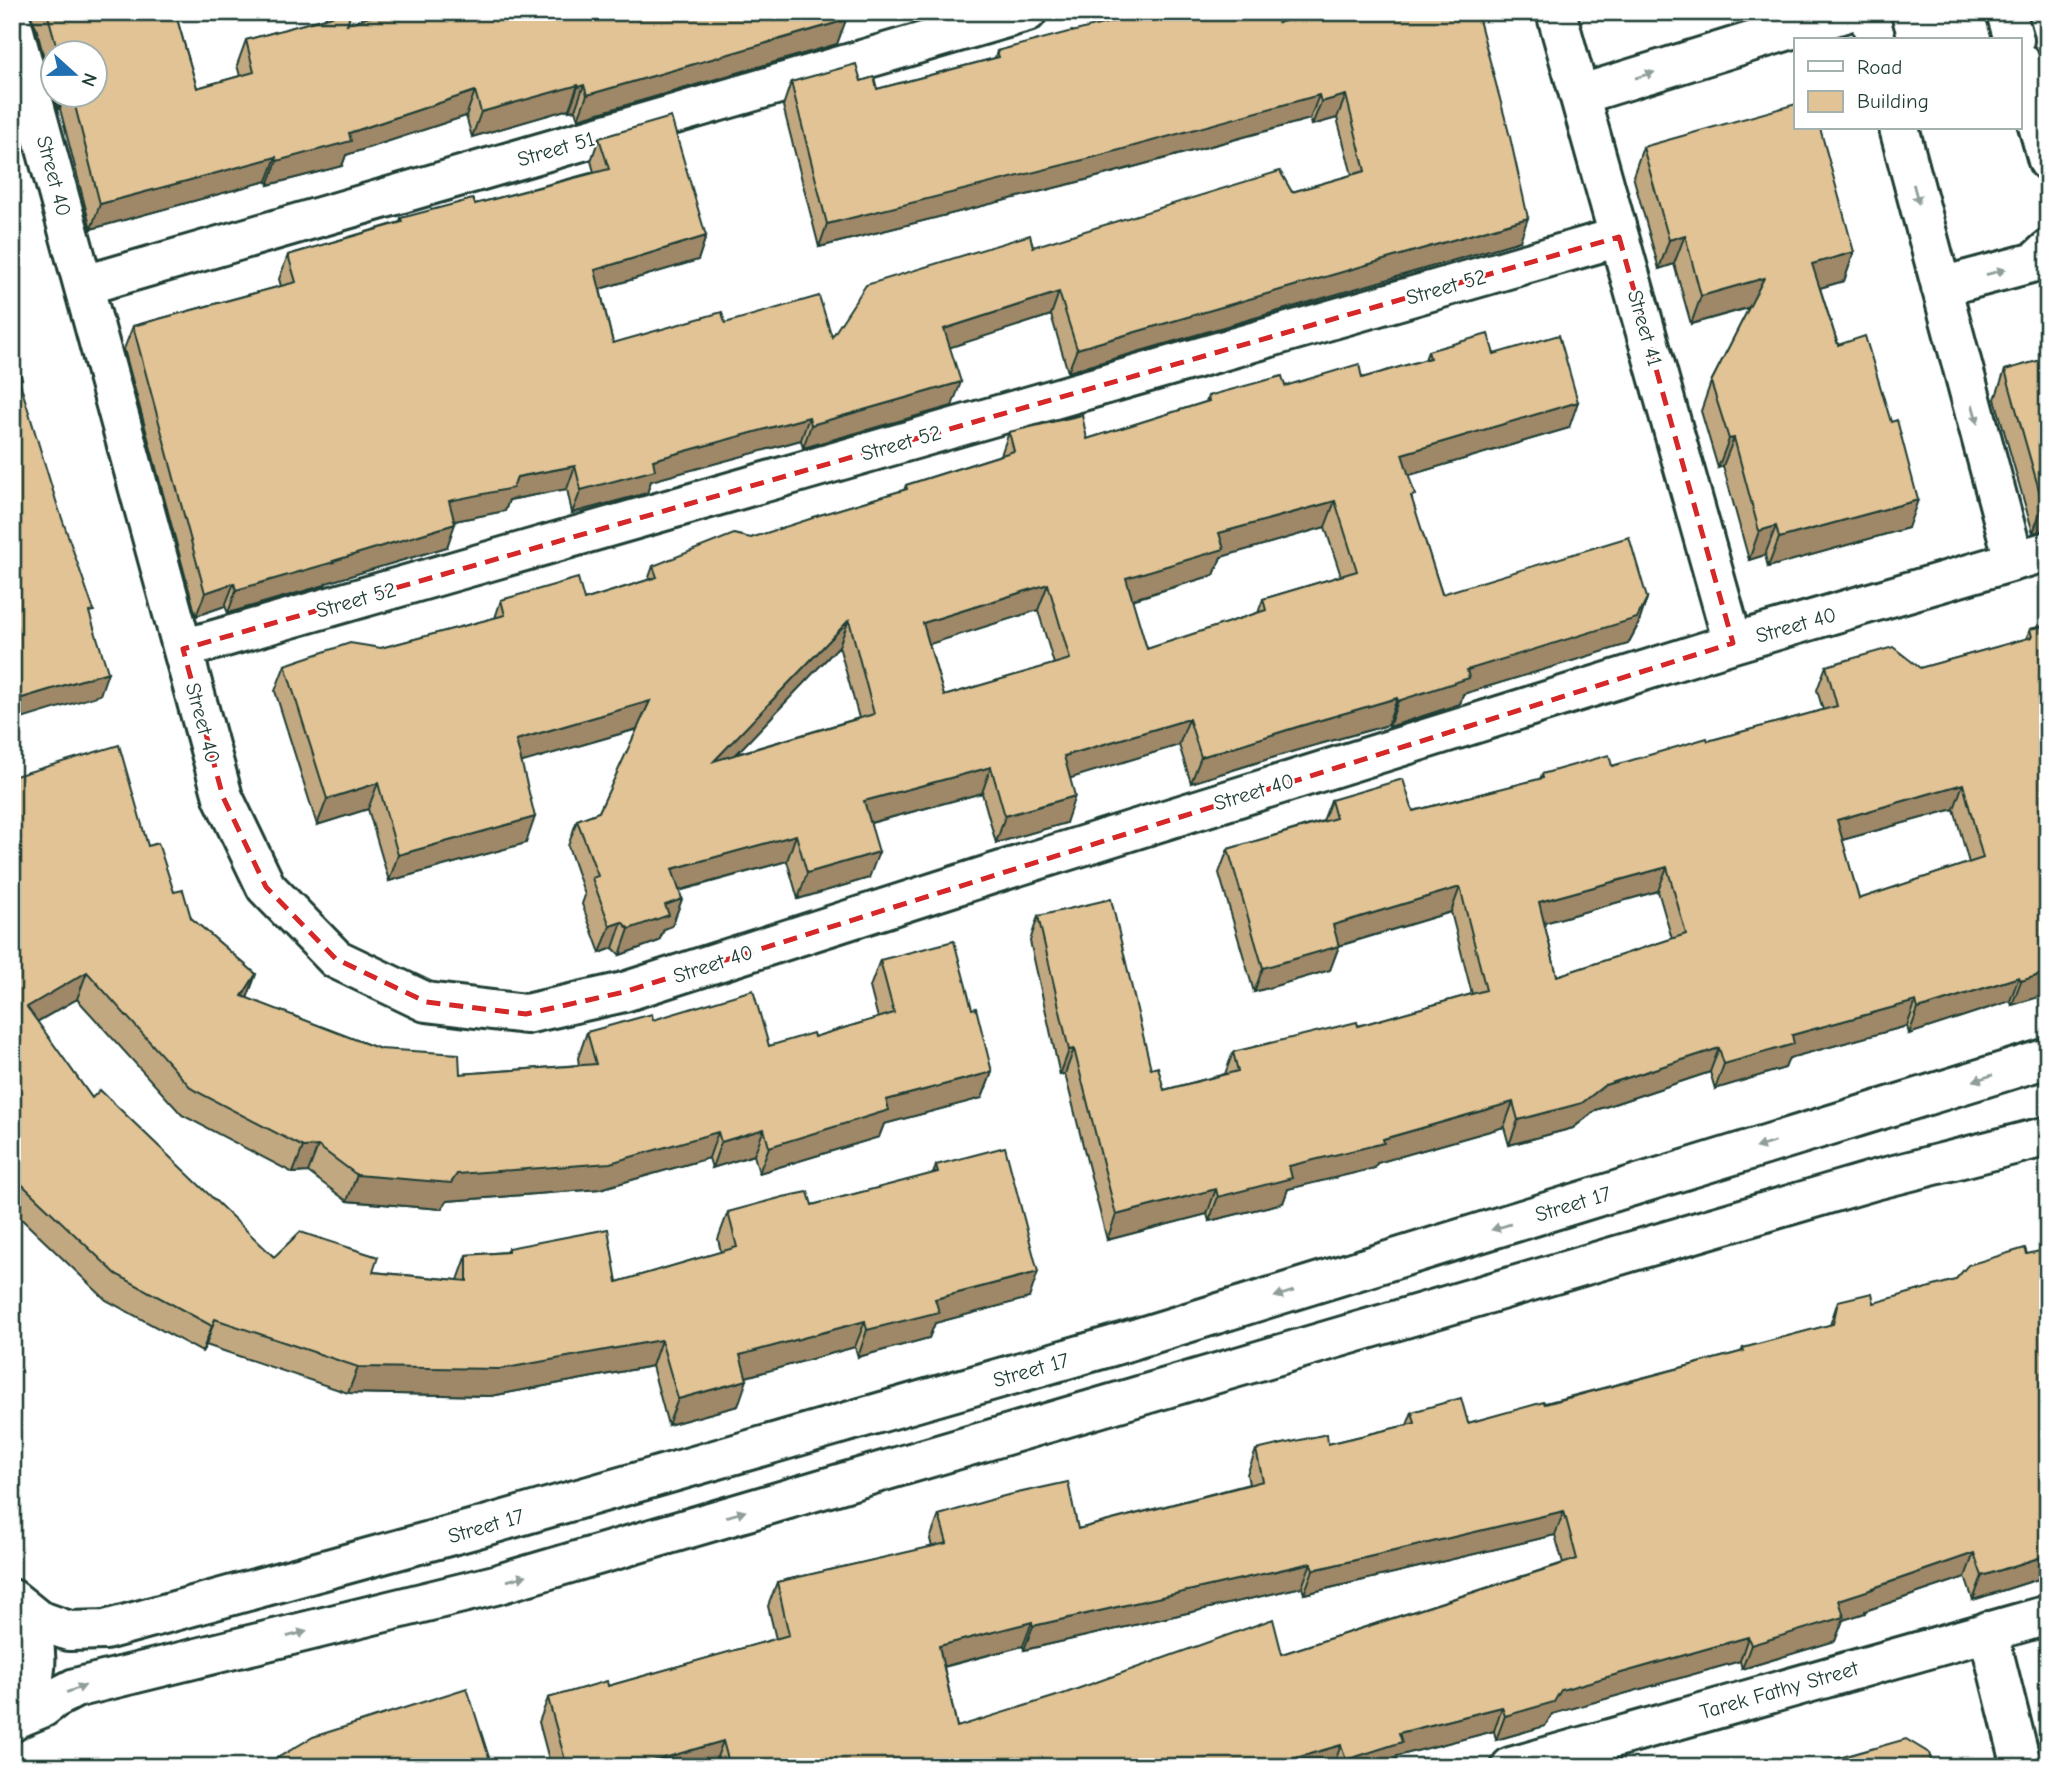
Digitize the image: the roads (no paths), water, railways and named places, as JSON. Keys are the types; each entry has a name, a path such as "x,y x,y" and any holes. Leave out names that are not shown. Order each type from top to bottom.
{"street":[{"name":"Street 51","path":"85,285 1027,12"},
{"name":"Street 41","path":"1556,12 1733,643"},
{"path":"1579,95 1847,12"},
{"path":"1868,12 1875,38"},
{"path":"2006,12 2013,38"},
{"name":"Street 40","path":"12,24 223,797 266,887 336,959 426,1002 526,1014 624,992 1733,643 2031,555"},
{"path":"2022,68 2048,161"},
{"path":"1900,130 1941,287 2031,555"},
{"name":"Street 52","path":"183,649 1619,237"},
{"path":"1941,287 2035,262 2048,250"},
{"name":"Street 17","path":"12,1600 38,1620 69,1631 105,1630 474,1529 1112,1346 2048,1058"},
{"path":"14,1720 42,1708 75,1688 495,1585 1862,1184 2048,1136"},
{"path":"12,1600 26,1620 35,1644 35,1670 29,1695 14,1720"},
{"name":"Tarek Fathy Street","path":"1511,1767 2048,1615"},
{"path":"1988,1631 2022,1767"}]}
